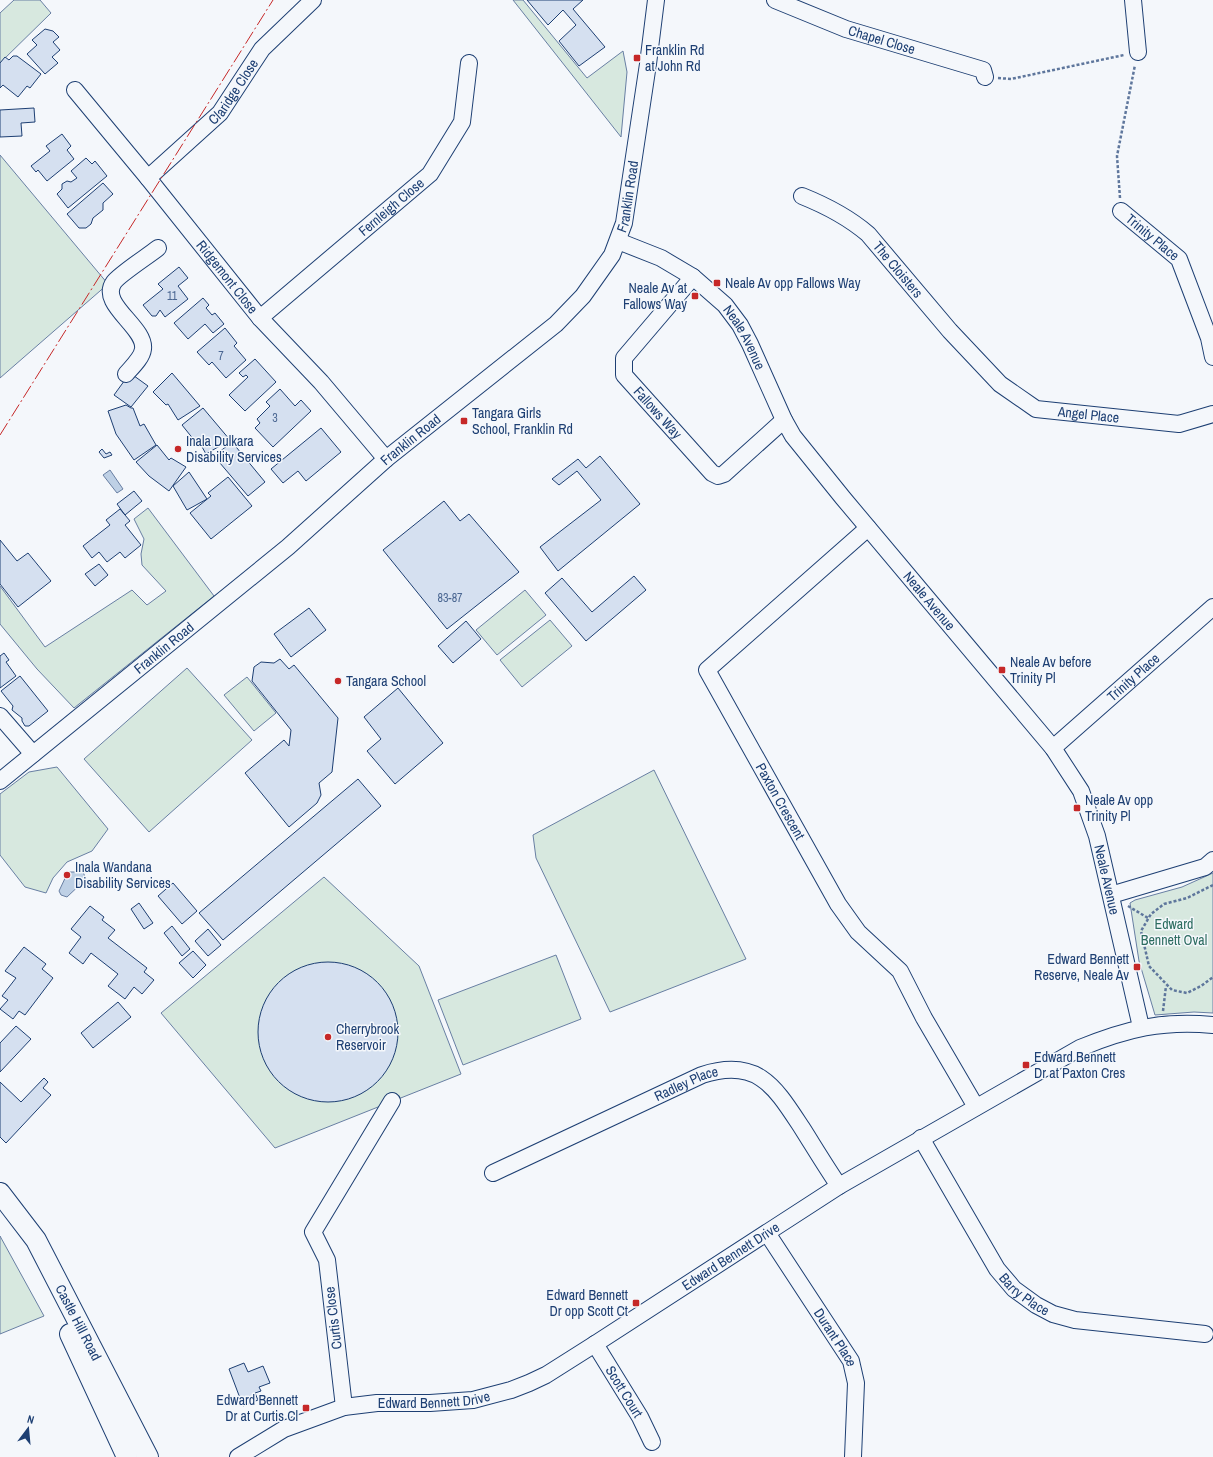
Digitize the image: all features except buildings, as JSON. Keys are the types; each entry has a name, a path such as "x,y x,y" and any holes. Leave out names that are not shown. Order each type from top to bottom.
{"main road":[{"name":"Castle Hill Road","path":"0,1193 36,1240 148,1457"},
{"name":"Castle Hill Road","path":"0,1213 26,1250 55,1303 127,1457"}],"street":[{"name":"Claridge Close","path":"148,178 220,113 262,49 313,0"},
{"name":"Franklin Road","path":"0,781 288,547 386,459 556,324 584,296 602,271 618,241 628,207 656,0"},
{"name":"Chapel Close","path":"775,0 846,29 983,70 985,77"},
{"path":"1133,0 1138,52"},
{"name":"Fernleigh Close","path":"260,318 430,174 462,122 469,64"},
{"name":"Ridgemont Close","path":"75,90 148,178 260,318 321,382 386,459"},
{"name":"The Cloisters","path":"802,196 831,208 853,221 868,234 950,331 980,361"},
{"name":"Trinity Place","path":"1120,211 1179,258 1211,338 1213,357"},
{"name":"Neale Avenue","path":"618,241 661,258 693,277 724,305 740,325 784,420 793,436 868,528 1053,748 1081,791 1097,836 1141,1027"},
{"path":"126,374 142,353 144,347 136,330 128,322 112,298 110,291 114,282 158,248"},
{"name":"Fallows Way","path":"693,277 624,358 624,374 712,473 718,476 724,474 784,420"},
{"name":"Angel Place","path":"980,361 1000,384 1036,409 1179,424 1213,414"},
{"name":"Paxton Crescent","path":"868,528 708,670 838,904 858,932 900,971 924,1018 976,1107"},
{"name":"Trinity Place","path":"1053,748 1213,607"},
{"path":"0,716 33,754"},
{"path":"1111,895 1205,867 1213,860"},
{"name":"Edward Bennett Drive","path":"238,1457 284,1429 344,1407 384,1403 451,1402 492,1396 511,1390 546,1375 838,1186 1080,1048 1111,1035 1141,1027 1161,1024 1213,1026"},
{"name":"Radley Place","path":"493,1173 702,1075 727,1069 737,1070 759,1077 776,1090 838,1186"},
{"name":"Curtis Close","path":"344,1407 326,1260 313,1232 392,1101"},
{"name":"Barry Place","path":"921,1138 997,1269 1014,1289 1036,1305 1053,1314 1075,1320 1205,1334"},
{"name":"Durant Place","path":"767,1233 851,1361 856,1383 853,1457"},
{"name":"Scott Court","path":"595,1344 640,1418 652,1442"}],"path":[{"path":"985,77 1011,79 1138,52 1117,156 1120,211"},
{"path":"1213,885 1187,898 1164,904 1151,914 1141,931 1149,966 1172,990 1187,993 1201,986 1213,977"},
{"path":"1161,1024 1166,985"}],"green space":[{"path":"14,0 40,0 51,13 0,63 0,13"},
{"path":"513,0 523,0 587,78 623,51 627,72 621,137"},
{"path":"0,155 108,284 0,378"},
{"path":"148,508 214,596 74,708 37,669 0,624 0,586 45,647 132,590 147,605 166,591 142,565 141,554 144,539 134,519"},
{"path":"525,590 546,615 497,655 476,630"},
{"path":"550,620 572,646 522,687 500,660"},
{"path":"187,668 252,740 149,832 84,759"},
{"path":"247,677 276,713 254,731 224,695"},
{"path":"57,767 108,829 92,851 67,862 53,878 46,893 25,887 0,855 0,794 29,772"},
{"path":"654,770 746,959 610,1012 536,858 533,835"},
{"name":"Edward Bennett Oval","path":"1213,873 1213,1013 1194,1012 1155,1015 1139,961 1130,903 1135,900 1182,887"},
{"path":"324,877 419,966 461,1074 275,1148 161,1013"},
{"path":"556,955 581,1019 463,1065 438,1000"},
{"path":"0,1236 44,1316 0,1334"}],"water":[{"path":"110,470 123,489 117,493 103,475"},
{"path":"68,872 83,872 86,879 67,897 61,895 59,891"}],"power":[{"path":"0,435 273,0"}],"place":[{"name":"Franklin Rd at John Rd","path":"637,58"},
{"name":"Neale Av opp Fallows Way","path":"717,283"},
{"name":"Neale Av at Fallows Way","path":"695,296"},
{"name":"Tangara Girls School, Franklin Rd","path":"464,421"},
{"name":"Inala Dulkara Disability Services","path":"178,449"},
{"name":"Neale Av before Trinity Pl","path":"1002,670"},
{"name":"Tangara School","path":"338,681"},
{"name":"Neale Av opp Trinity Pl","path":"1077,808"},
{"name":"Inala Wandana Disability Services","path":"67,875"},
{"name":"Edward Bennett Reserve, Neale Av","path":"1137,967"},
{"name":"Cherrybrook Reservoir","path":"328,1037"},
{"name":"Edward Bennett Dr at Paxton Cres","path":"1026,1065"},
{"name":"Edward Bennett Dr opp Scott Ct","path":"636,1303"},
{"name":"Edward Bennett Dr at Curtis Cl","path":"306,1408"}]}
